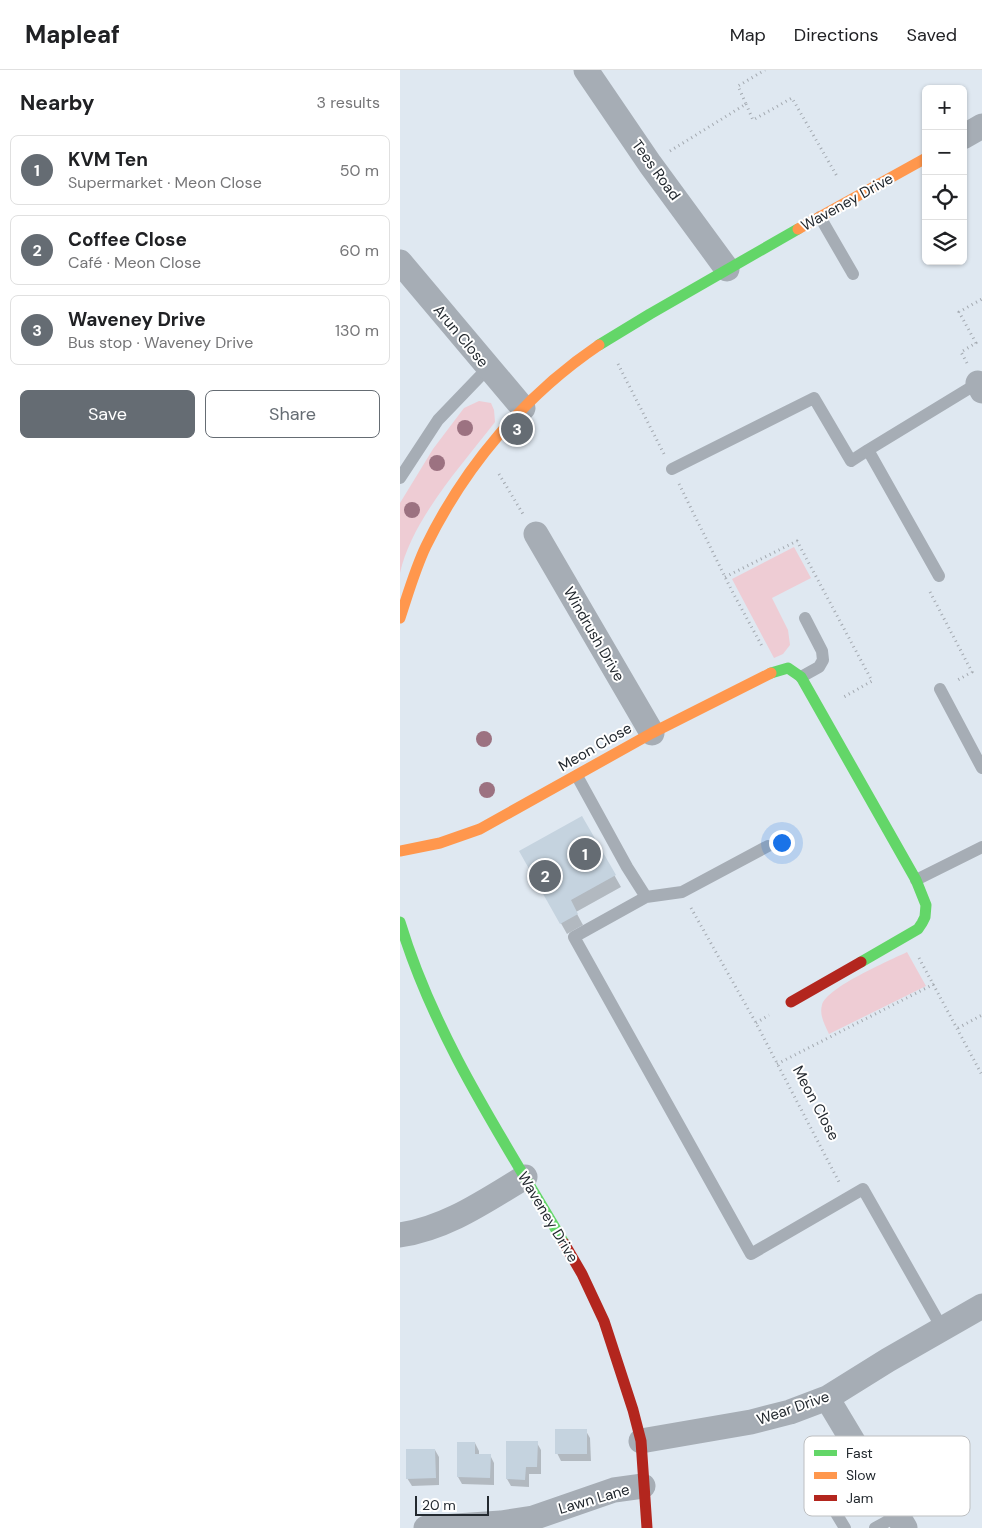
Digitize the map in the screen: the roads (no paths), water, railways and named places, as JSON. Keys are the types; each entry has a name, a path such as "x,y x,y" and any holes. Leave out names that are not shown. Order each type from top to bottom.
{"street":[{"name":"Tees Road","path":"586,70 650,164 727,269"},
{"path":"967,135 982,126"},
{"name":"Waveney Drive","path":"400,618 406,593 424,547 455,493 485,450 523,408 562,372 606,341 727,269 922,160"},
{"name":"Arun Close","path":"400,262 523,408"},
{"name":"Windrush Drive","path":"536,534 652,733"},
{"name":"Meon Close","path":"400,852 436,845 480,829 652,733 775,671 788,668 801,677"},
{"path":"791,1002 918,929 924,922 927,910 924,897 916,880 801,677"},
{"name":"Waveney Drive","path":"400,922 411,959 431,1008 453,1054 582,1274 604,1321 641,1441 647,1528"},
{"path":"400,1236 441,1225 525,1177"},
{"name":"Wear Drive","path":"641,1441 751,1422 790,1412 828,1398 942,1328 982,1306"},
{"path":"828,1398 850,1436"},
{"name":"Lawn Lane","path":"426,1528 501,1523 533,1518 614,1490 643,1486"}],"lane":[{"path":"820,217 853,274"},
{"path":"400,478 438,420 488,368"},
{"path":"672,469 814,398 851,461 980,387"},
{"path":"868,450 939,576"},
{"path":"801,677 819,667 823,660 822,651 805,618"},
{"path":"940,689 982,768"},
{"path":"577,776 627,867 646,897"},
{"path":"768,846 682,892 646,897 574,937 752,1254 863,1189 942,1328"},
{"path":"916,880 982,846"},
{"path":"838,1516 845,1528"},
{"path":"875,1528 901,1522"}],"place":[{"name":"Waveney Drive","path":"517,429"},
{"name":"KVM Ten","path":"585,854"},
{"name":"Coffee Close","path":"545,876"}]}
